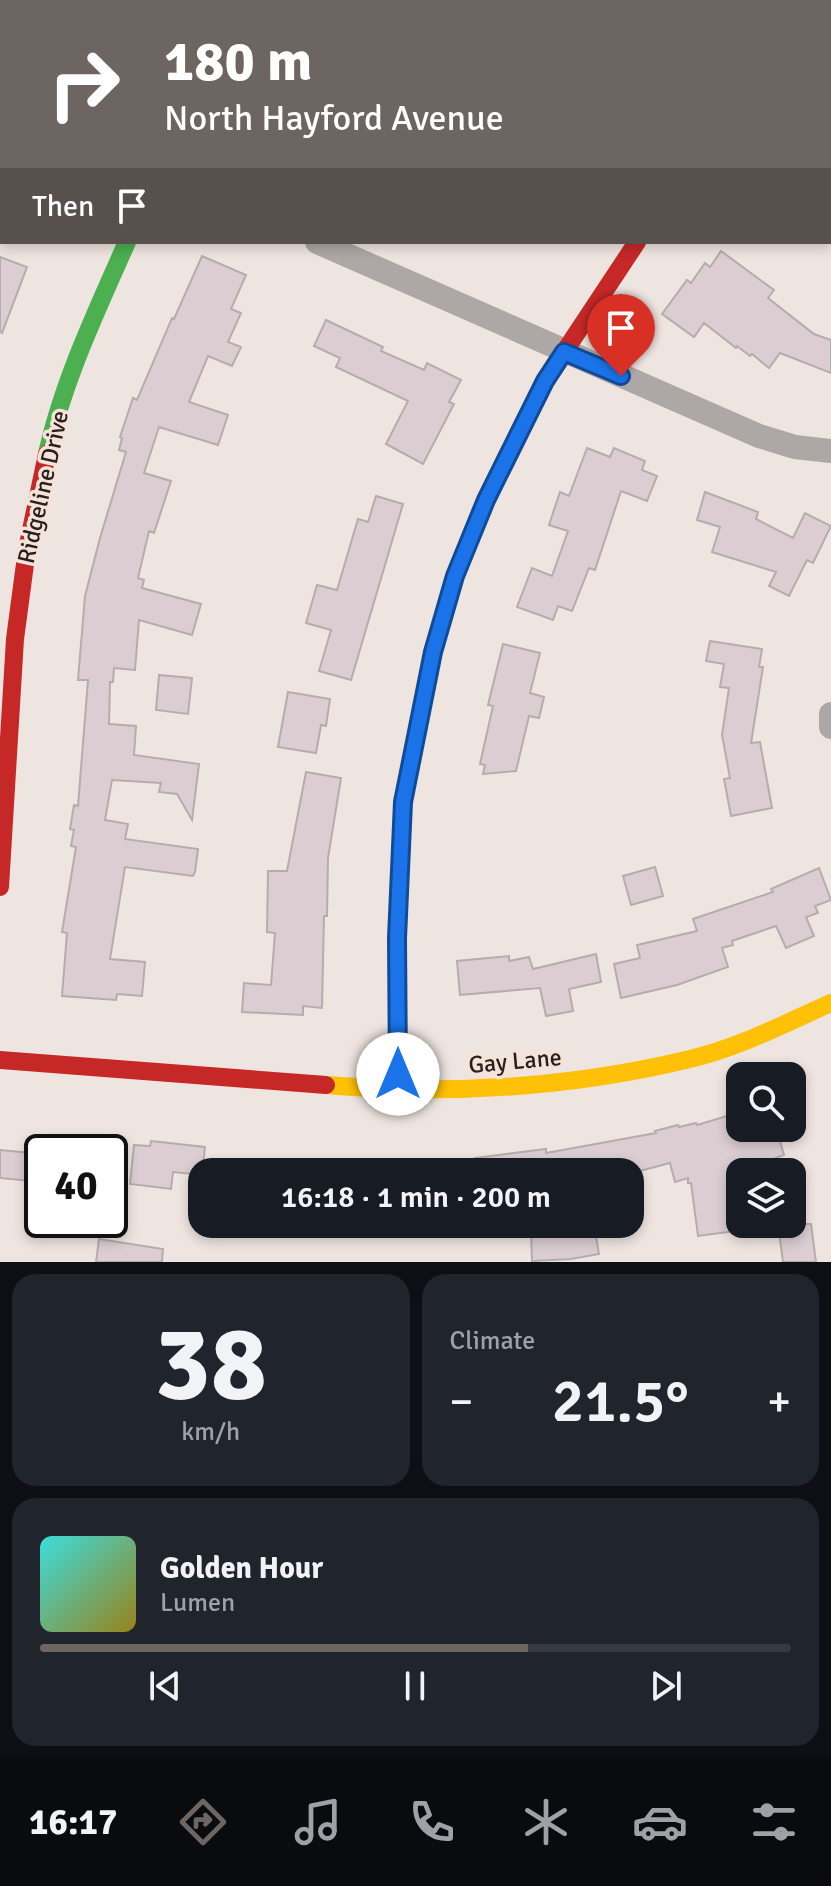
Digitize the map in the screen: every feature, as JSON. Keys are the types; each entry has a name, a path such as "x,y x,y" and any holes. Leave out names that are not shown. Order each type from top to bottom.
{"street":[{"name":"Ridgeline Drive","path":"0,887 15,639 27,549 54,424 126,244"},
{"path":"321,244 759,436 795,447 831,451"},
{"path":"398,1091 397,938 403,802 433,652 455,576 486,500 545,381 636,244"},
{"path":"831,714 831,727"},
{"name":"Gay Lane","path":"0,1060 398,1091 489,1090 598,1077 692,1059 768,1031 831,1003"}],"building":[{"path":"721,251 774,290 768,298 814,334 831,340 831,373 780,353 769,368 704,323 694,337 662,314 687,280 691,283 705,263 710,267"},
{"path":"202,256 246,275 231,309 241,313 228,342 241,347 232,366 208,356 189,402 228,415 218,445 159,427 144,473 171,481 154,533 149,531 138,578 144,580 142,588 201,604 192,635 139,620 135,670 114,668 113,682 110,682 109,724 136,726 134,755 199,764 192,820 177,794 159,792 161,783 112,780 105,820 128,824 125,839 198,849 195,872 193,876 125,867 110,959 145,962 142,996 117,994 116,1000 62,996 67,933 62,932 76,847 71,846 74,830 70,829 74,805 78,806 88,680 78,680 85,596 126,452 119,450 120,437 133,398 137,400"},
{"path":"0,257 27,267 2,333 0,332"},
{"path":"326,320 383,347 381,351 424,370 427,363 461,380 449,402 454,404 423,464 386,444 408,401 336,367 340,358 314,346"},
{"path":"587,448 610,457 614,448 645,461 642,470 657,476 647,501 621,491 595,570 589,568 572,611 558,606 553,620 517,607 532,568 552,576 568,531 549,525 560,492 569,496"},
{"path":"705,492 758,512 756,519 793,538 805,513 831,526 813,563 807,560 789,596 769,586 776,572 712,552 720,527 697,520"},
{"path":"376,496 403,504 351,680 319,671 331,630 306,623 317,585 337,590 358,519 368,522"},
{"path":"710,641 762,649 759,667 763,667 751,743 760,742 772,808 731,816 724,779 730,778 722,735 729,688 720,687 724,664 706,661"},
{"path":"503,644 540,653 530,693 544,697 539,718 529,716 516,771 483,774 485,765 480,764 493,706 488,705"},
{"path":"159,675 192,678 188,714 156,710"},
{"path":"288,692 330,699 326,726 321,725 316,753 278,747"},
{"path":"306,772 341,778 328,858 322,1008 303,1006 303,1015 242,1012 244,983 271,985 275,933 267,932 268,871 287,871"},
{"path":"655,867 663,896 631,905 623,876"},
{"path":"819,868 831,900 815,906 818,913 806,917 814,936 786,948 776,926 732,941 733,945 722,948 728,967 677,985 621,998 614,964 640,958 637,945 697,931 693,919 773,892 771,889"},
{"path":"596,954 601,982 569,989 573,1011 546,1016 540,988 460,995 457,961 509,956 509,961 529,957 533,969"},
{"path":"726,1116 726,1142 780,1142 784,1155 776,1158 726,1158 726,1232 698,1236 691,1183 688,1183 688,1178 675,1182 670,1163 644,1170 644,1158 475,1158 546,1149 546,1153 656,1133 678,1125 697,1125"},
{"path":"151,1141 205,1147 204,1158 188,1158 188,1174 173,1172 171,1189 130,1184 134,1145 150,1146"},
{"path":"0,1150 24,1152 24,1180 0,1178"},
{"path":"806,1224 811,1224 816,1262 783,1262 780,1238 806,1238"},
{"path":"531,1238 596,1238 599,1254 532,1261"},
{"path":"99,1239 163,1249 162,1262 96,1262"}],"traffic: fast":[{"path":"47,454 71,373 126,244"}],"traffic: slow":[{"path":"398,1091 397,938 403,802 433,652 453,582"},
{"path":"326,1085 463,1089 600,1077 708,1054 831,1003"}],"traffic: jam":[{"path":"453,582 486,500 545,381 636,244"},
{"path":"0,887 15,639 27,549 47,454"},
{"path":"0,1060 326,1085"}],"route":[{"path":"398,1074 397,938 403,802 433,652 455,576 486,500 545,381 564,352 621,376"}]}
